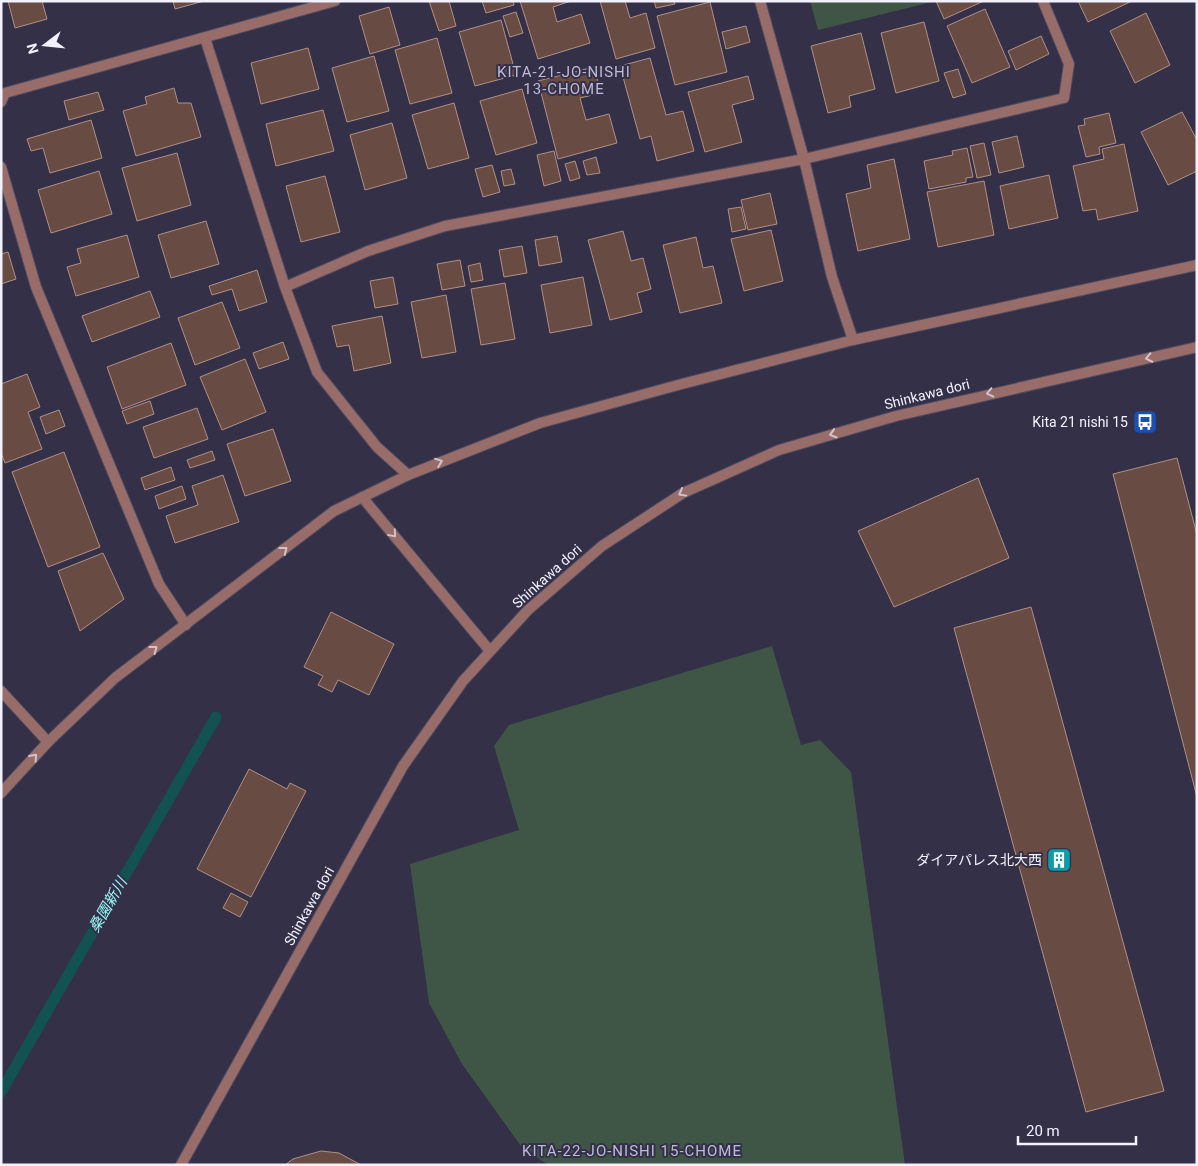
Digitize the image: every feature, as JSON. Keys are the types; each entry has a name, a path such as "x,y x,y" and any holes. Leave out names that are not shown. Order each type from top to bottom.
{"street":[{"path":"1,102 5,93 335,1"},
{"path":"760,1 804,159 832,277 853,340"},
{"path":"285,288 368,251 445,226 804,159 1064,98 1069,64 1042,1"},
{"path":"205,38 285,288 317,372 377,447 408,474"},
{"path":"1,167 36,287 159,584 186,625"},
{"path":"1,793 48,742 114,678 334,511 408,474 540,423 853,340 1197,265"},
{"name":"Shinkawa dori","path":"181,1165 402,766 463,680 528,610 602,546 683,493 771,454 896,416 1197,347"},
{"path":"362,497 490,651"},
{"path":"1,691 48,742"}],"green space":[{"path":"810,1 936,1 818,30"},
{"path":"772,646 801,745 820,740 851,772 905,1165 548,1165 521,1146 462,1064 429,1003 410,864 519,830 494,746 509,725"}],"building":[{"path":"8,1 42,1 47,19 15,28"},
{"path":"173,1 204,1 175,9"},
{"path":"429,1 449,1 456,26 439,31"},
{"path":"482,1 513,1 514,5 486,13"},
{"path":"520,1 571,1 553,7 557,22 581,14 590,43 538,59"},
{"path":"600,1 625,1 630,18 646,13 655,48 616,59"},
{"path":"654,1 674,1 675,4 656,8"},
{"path":"936,1 984,1 944,19"},
{"path":"1078,1 1132,1 1088,22"},
{"path":"710,2 727,72 675,85 657,16"},
{"path":"389,7 400,45 370,54 359,16"},
{"path":"985,9 1010,67 972,83 947,26"},
{"path":"516,12 523,33 510,37 503,16"},
{"path":"1146,13 1170,65 1135,83 1110,31"},
{"path":"501,20 516,75 475,86 459,32"},
{"path":"924,22 939,81 896,93 881,33"},
{"path":"746,26 750,42 726,49 722,32"},
{"path":"861,33 875,89 849,96 851,107 828,113 811,46"},
{"path":"1041,36 1049,54 1016,70 1008,51"},
{"path":"437,38 452,93 410,104 395,50"},
{"path":"308,48 319,89 261,104 251,63"},
{"path":"374,56 389,111 347,122 332,68"},
{"path":"650,58 666,115 683,111 694,151 657,161 651,136 640,139 620,66"},
{"path":"594,67 601,93 580,98 586,120 609,114 617,143 558,159 538,81"},
{"path":"958,69 966,94 953,98 944,73"},
{"path":"748,76 754,99 732,105 742,142 705,152 688,92"},
{"path":"174,88 178,103 191,103 201,137 136,156 123,111 147,104 145,97"},
{"path":"522,89 537,143 496,155 480,101"},
{"path":"98,92 104,110 69,120 64,101"},
{"path":"454,103 469,158 428,169 412,115"},
{"path":"323,110 334,151 276,166 266,124"},
{"path":"1182,112 1197,140 1197,171 1168,185 1141,132"},
{"path":"1109,113 1116,143 1099,147 1100,154 1086,157 1078,126 1085,125 1084,119"},
{"path":"91,120 102,158 50,173 43,148 31,151 27,139"},
{"path":"392,123 407,178 365,190 350,135"},
{"path":"1017,136 1024,167 999,173 992,142"},
{"path":"984,143 991,175 977,178 970,146"},
{"path":"1124,144 1138,211 1098,220 1096,209 1083,211 1073,166 1104,159 1102,149"},
{"path":"967,148 973,177 966,178 966,182 929,189 924,161 953,155 952,151"},
{"path":"554,151 561,181 544,186 537,155"},
{"path":"177,153 191,205 137,221 122,168"},
{"path":"596,157 600,173 587,175 583,161"},
{"path":"894,159 910,239 858,251 846,194 871,188 867,165"},
{"path":"575,161 580,178 570,181 565,164"},
{"path":"492,165 500,192 483,197 475,169"},
{"path":"511,169 515,184 504,186 501,171"},
{"path":"99,171 112,214 51,233 38,190"},
{"path":"1049,175 1058,218 1009,229 1000,186"},
{"path":"325,176 340,232 301,242 286,186"},
{"path":"984,181 994,235 938,247 927,192"},
{"path":"770,193 777,224 748,230 741,200"},
{"path":"741,207 746,229 732,232 728,209"},
{"path":"206,221 219,264 171,278 158,235"},
{"path":"771,230 783,281 744,291 731,239"},
{"path":"623,231 631,261 643,258 651,289 637,293 642,312 610,320 588,240"},
{"path":"127,235 139,277 76,296 67,267 81,263 77,249"},
{"path":"557,236 562,262 539,266 535,240"},
{"path":"696,237 703,268 713,266 722,303 680,313 663,245"},
{"path":"522,246 527,273 504,277 499,250"},
{"path":"8,252 16,279 1,284 1,254"},
{"path":"460,260 465,286 442,290 437,264"},
{"path":"480,263 483,280 471,282 468,266"},
{"path":"257,270 267,302 239,311 232,289 212,295 209,286"},
{"path":"393,277 398,304 375,308 370,281"},
{"path":"583,277 592,325 550,333 541,285"},
{"path":"505,283 515,339 481,345 471,289"},
{"path":"150,291 160,317 92,342 82,316"},
{"path":"446,295 456,352 422,358 411,302"},
{"path":"222,302 240,348 195,365 178,318"},
{"path":"382,316 391,363 354,371 349,345 337,347 332,326"},
{"path":"283,342 289,359 259,369 253,353"},
{"path":"171,343 186,385 122,409 107,367"},
{"path":"245,359 266,412 222,430 200,377"},
{"path":"27,374 40,407 28,412 42,449 5,463 1,453 1,384"},
{"path":"150,401 154,414 127,424 122,411"},
{"path":"197,408 208,439 154,458 143,427"},
{"path":"59,410 65,426 46,434 40,417"},
{"path":"273,429 291,481 245,496 227,444"},
{"path":"212,451 215,460 190,468 187,460"},
{"path":"64,452 100,547 48,567 12,472"},
{"path":"1177,458 1197,535 1197,797 1113,474"},
{"path":"171,467 175,480 145,490 141,478"},
{"path":"223,475 239,522 175,543 166,516 198,505 192,486"},
{"path":"978,478 1009,558 894,607 858,531"},
{"path":"182,486 186,499 159,509 155,496"},
{"path":"103,553 124,599 80,631 58,571"},
{"name":"ダイアパレス北大西","path":"1031,607 1164,1091 1086,1112 954,628"},
{"path":"331,612 394,644 369,695 338,680 332,692 318,685 323,676 304,667"},
{"path":"249,769 287,789 290,783 306,791 251,897 197,869"},
{"path":"231,893 248,902 240,917 223,908"},
{"path":"321,1151 339,1153 361,1165 285,1165 293,1159"}],"waterway":[{"name":"桑園新川","path":"1,1092 216,717"}],"place":[{"name":"Kita 21 nishi 15","path":"1145,422"},
{"name":"ダイアパレス北大西","path":"1059,860"}],"district":[{"name":"KITA-21-JO-NISHI 13-CHOME","path":"564,80"},
{"name":"KITA-22-JO-NISHI 15-CHOME","path":"632,1151"}]}
